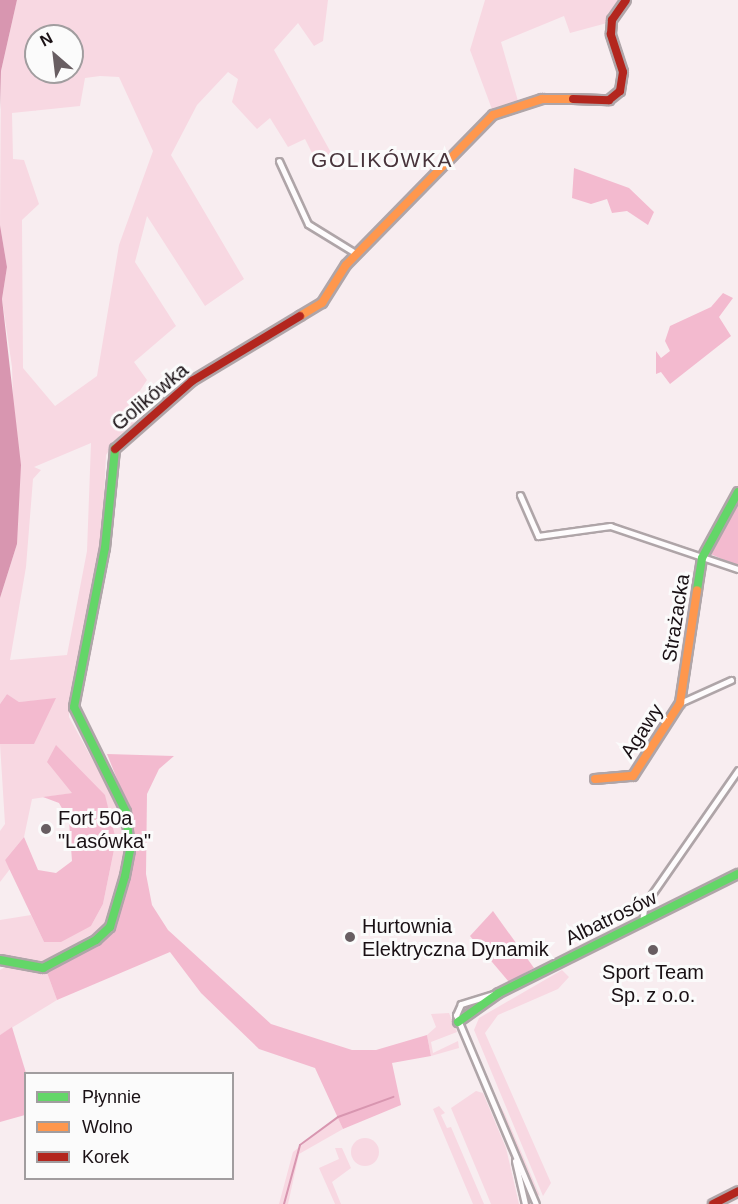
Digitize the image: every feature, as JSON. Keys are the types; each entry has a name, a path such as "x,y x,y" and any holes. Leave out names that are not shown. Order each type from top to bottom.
{"street":[{"name":"Golikówka","path":"0,960 43,968 96,940 110,927 125,876 130,850 126,812 78,721 74,702 105,548 114,450 192,381 312,312 357,254 494,115 542,99 609,100 620,91 623,72 611,34 612,20 626,0"},
{"path":"279,161 308,224 357,254"},
{"name":"Strażacka","path":"680,703 702,558 738,492"},
{"path":"520,495 538,536 610,526 738,569"},
{"path":"680,703 730,681"},
{"name":"Agawy","path":"595,779 633,776 680,703"},
{"path":"642,922 645,904 738,770"},
{"name":"Albatrosów","path":"457,1018 499,993 738,874"},
{"name":"Albatrosów","path":"457,1018 461,1004 499,993"},
{"path":"457,1018 536,1204"},
{"path":"515,1159 525,1204"},
{"path":"713,1204 736,1192"},
{"path":"726,1204 736,1192"}],"shaded area":[{"path":"0,0 17,0 1,71 0,110"},
{"path":"17,0 328,0 323,41 314,46 298,23 274,50 334,158 318,165 305,139 288,147 270,118 257,129 232,102 238,79 228,72 197,105 171,155 244,279 205,306 147,216 135,262 176,326 134,362 147,380 137,395 146,414 120,435 106,455 102,541 69,706 69,717 119,808 125,855 106,926 40,964 0,956 0,920 31,915 44,942 91,926 103,904 116,840 73,793 32,799 24,837 5,860 10,869 0,882 0,831 5,824 0,744 25,741 55,699 19,702 7,694 0,704 0,598 17,544 12,367 2,299 7,267 0,225 1,71","holes":["24,24 84,24 84,84 85,78 119,77 153,151 119,245 97,376 55,406 23,368 22,220 39,204 24,160 13,159 12,113 80,106 84,84 24,84","91,443 87,551 67,655 10,660 26,567 33,479 41,470 34,467"]},
{"path":"485,0 622,0 607,23 570,33 564,16 501,42 518,101 493,112 470,50"},
{"path":"574,168 629,188 654,212 648,225 627,211 612,213 607,199 591,204 572,198"},
{"path":"0,225 7,267 2,299 21,465 17,544 0,598"},
{"path":"723,293 733,298 719,317 731,336 670,384 661,372 656,374 656,351 661,358 670,351 665,341 670,326 711,307"},
{"path":"738,498 738,566 708,553"},
{"path":"7,694 19,702 56,698 34,744 0,744 0,704"},
{"path":"56,745 105,795 116,840 103,904 91,926 61,942 44,942 5,860 24,837 38,870 56,873 72,861 69,821 59,803 43,797 72,793 47,762"},
{"path":"107,754 174,756 159,769 147,794 146,874 152,905 168,930 271,1024 352,1050 376,1050 427,1035 431,1056 392,1063 401,1105 343,1129 315,1068 259,1049 201,993 170,952 57,1000 46,970 112,930 130,870 127,804"},
{"path":"493,911 534,968 509,982 470,936"},
{"path":"7,966 46,970 57,1000 0,1035 0,970"},
{"path":"562,970 569,977 558,989 498,1015 485,1033 551,1183 543,1196 474,1030 479,1018"},
{"path":"449,1013 457,1032 431,1042 433,1053 458,1041 459,1048 431,1056 427,1035 436,1027 431,1014"},
{"path":"12,1027 26,1072 24,1115 0,1122 0,1035"},
{"path":"476,1091 483,1093 506,1148 519,1204 491,1204 451,1108"},
{"path":"498,1102 505,1114 540,1196 533,1192"},
{"path":"439,1106 445,1113 441,1115 447,1128 451,1127 484,1204 473,1204 433,1109"},
{"path":"338,1117 343,1129 299,1154 288,1204 279,1204 293,1152"},
{"path":"365,1138 375,1142 379,1152 375,1162 365,1166 355,1162 351,1152 355,1142"},
{"path":"335,1148 342,1148 351,1168 332,1182 341,1204 335,1204 319,1168 339,1159"}],"waterway":[{"path":"284,1204 300,1145 338,1117 393,1097"}],"traffic: fast":[{"path":"0,960 43,968 96,940 110,927 125,876 130,850 126,812 74,707 105,548 115,449"},
{"path":"697,590 702,558 738,492"},
{"path":"458,1022 499,993 738,874"}],"traffic: slow":[{"path":"300,316 322,303 346,265 493,115 542,99 573,99"},
{"path":"595,779 633,776 680,703 697,590"}],"traffic: jam":[{"path":"573,99 609,100 620,91 623,72 611,34 612,20 626,0"},
{"path":"115,449 192,381 300,316"},
{"path":"713,1204 738,1191"}],"place":[{"name":"Fort 50a \"Lasówka\"","path":"46,829"},
{"name":"Hurtownia Elektryczna Dynamik","path":"350,937"},
{"name":"Sport Team Sp. z o.o.","path":"653,950"}],"district":[{"name":"GOLIKÓWKA","path":"382,160"}]}
